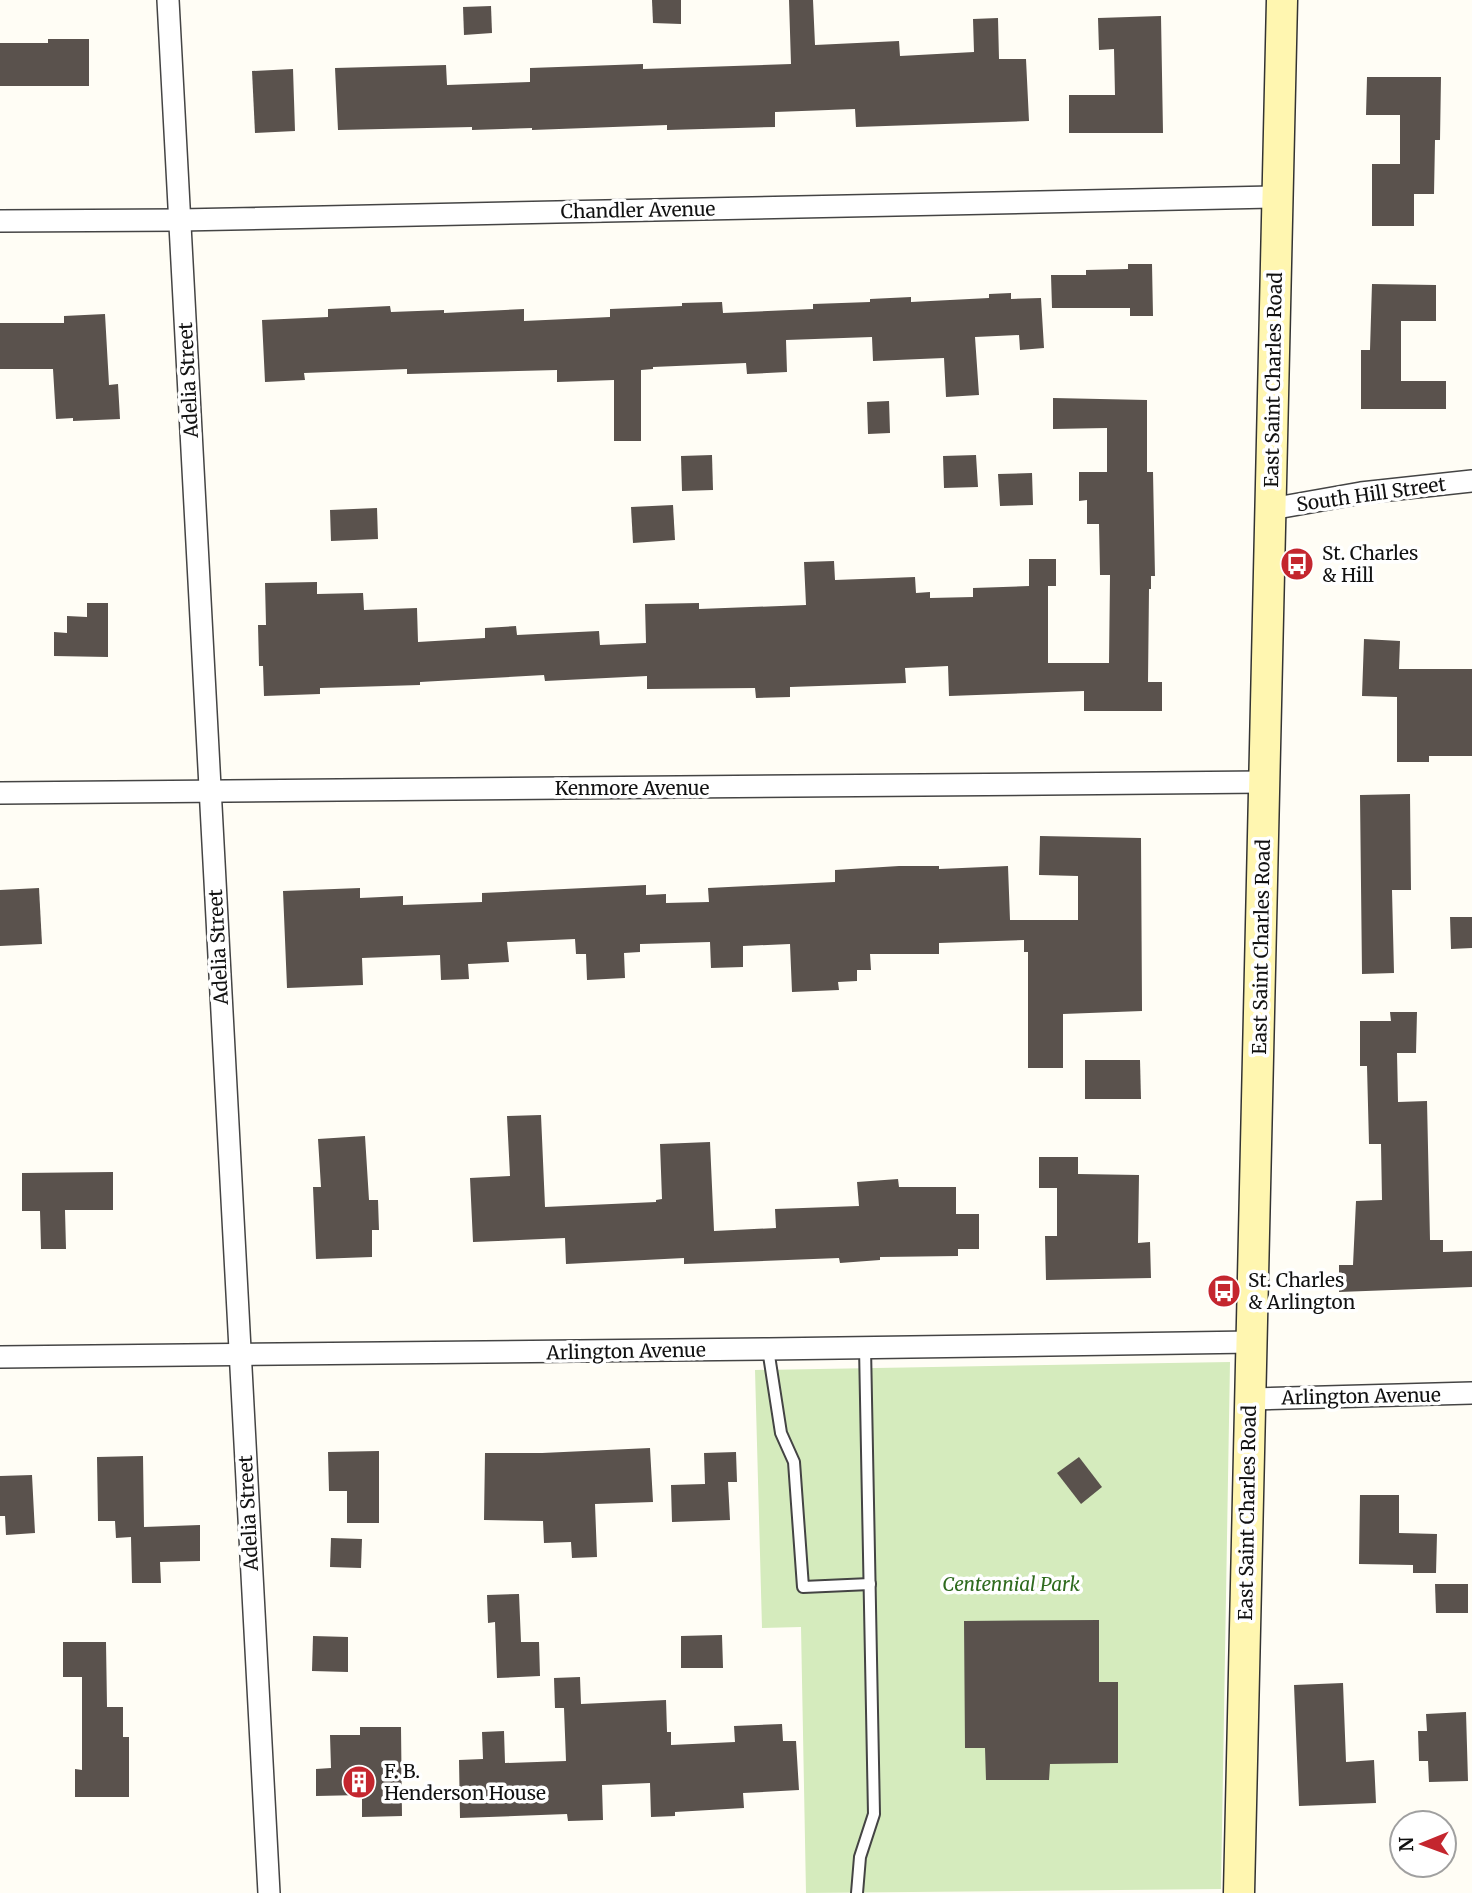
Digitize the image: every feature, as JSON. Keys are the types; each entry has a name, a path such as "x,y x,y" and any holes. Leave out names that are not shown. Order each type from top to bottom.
{"main road":[{"name":"East Saint Charles Road","path":"1238,1893 1282,0"}],"street":[{"name":"Adelia Street","path":"168,0 269,1893"},
{"name":"Chandler Avenue","path":"0,221 180,220 1277,197"},
{"name":"South Hill Street","path":"1271,509 1362,493 1472,481"},
{"name":"Kenmore Avenue","path":"0,793 1264,782"},
{"name":"Arlington Avenue","path":"0,1357 1252,1342"},
{"name":"Arlington Avenue","path":"1250,1399 1472,1393"}],"lane":[{"path":"857,1893 860,1857 874,1814 865,1347"},
{"path":"768,1349 781,1433 794,1462 803,1587 870,1584"}],"green space":[{"name":"Centennial Park","path":"1230,1362 1221,1889 806,1893 801,1627 762,1628 755,1370"}],"building":[{"path":"652,0 681,0 681,24 653,23"},
{"path":"789,0 813,0 815,45 899,41 900,56 974,52 973,19 998,18 999,59 1026,59 1029,121 856,127 855,109 775,112 775,127 667,130 667,125 532,130 472,130 472,127 338,130 335,68 446,65 447,85 530,82 530,68 643,64 643,69 791,64"},
{"path":"491,6 492,33 464,35 463,7"},
{"path":"1161,16 1163,133 1069,133 1069,95 1115,95 1114,49 1099,50 1098,18"},
{"path":"48,39 89,39 89,86 0,86 0,43 48,43"},
{"path":"293,69 295,131 255,133 252,71"},
{"path":"1367,77 1441,77 1440,140 1435,140 1434,194 1414,194 1414,226 1372,226 1372,164 1400,164 1400,115 1366,115"},
{"path":"1128,264 1152,264 1153,316 1130,316 1130,308 1052,308 1051,275 1086,275 1086,270 1128,269"},
{"path":"1372,284 1436,285 1436,321 1401,321 1401,381 1446,381 1446,409 1361,409 1361,350 1370,350"},
{"path":"1011,293 1011,299 1041,298 1044,348 1020,350 1019,335 975,337 979,395 946,397 944,358 873,361 872,337 786,340 787,372 747,374 746,363 653,367 641,370 641,441 614,441 614,380 557,382 557,370 407,374 407,369 304,373 305,380 265,382 262,320 328,317 328,309 390,306 391,312 444,310 444,313 524,309 524,321 610,317 610,309 682,306 682,303 722,302 723,313 813,309 813,304 870,302 870,299 911,297 911,302 989,298 989,294"},
{"path":"105,314 109,385 118,384 120,419 56,419 53,369 0,369 0,323 64,323 64,316"},
{"path":"1053,398 1147,400 1147,472 1153,472 1155,576 1151,576 1149,589 1148,682 1162,682 1162,711 1084,711 1084,691 949,696 948,666 905,668 906,683 790,687 790,697 756,698 755,688 647,689 647,676 545,681 544,675 420,682 420,685 320,688 320,694 264,696 263,666 259,666 258,625 266,625 265,583 317,582 317,594 363,593 364,610 417,608 418,642 485,638 485,628 516,626 517,635 599,631 600,645 646,643 645,604 699,603 699,609 806,605 804,562 834,561 835,580 915,577 916,593 930,592 930,598 973,597 973,588 1029,586 1029,559 1056,559 1056,586 1048,586 1048,663 1109,663 1110,575 1100,575 1099,524 1087,524 1087,500 1079,501 1079,472 1107,472 1107,428 1053,429"},
{"path":"889,401 890,433 868,434 867,402"},
{"path":"712,455 713,490 682,491 681,456"},
{"path":"976,455 978,487 944,488 943,456"},
{"path":"1032,473 1033,505 1000,506 998,474"},
{"path":"673,505 675,540 633,543 631,507"},
{"path":"377,508 378,539 331,541 330,510"},
{"path":"87,603 108,603 108,657 54,656 54,632 67,633 67,616 87,617"},
{"path":"1364,639 1400,641 1399,669 1472,669 1472,756 1429,756 1429,762 1397,762 1397,697 1362,696"},
{"path":"1410,794 1411,890 1392,890 1394,973 1362,974 1360,795"},
{"path":"1040,836 1141,838 1142,1011 1063,1014 1063,1068 1028,1068 1028,952 1024,952 1024,940 939,943 939,954 870,954 871,970 857,970 857,981 838,982 839,990 792,992 790,944 743,946 743,967 711,968 710,942 640,944 640,952 624,953 625,978 587,980 586,954 576,954 575,939 507,942 509,962 468,964 469,979 441,980 440,955 362,958 363,985 287,988 283,891 360,888 360,898 403,896 403,905 482,902 482,893 646,885 646,895 666,894 666,903 709,902 708,888 835,882 835,870 899,866 939,866 939,869 1008,866 1010,920 1078,920 1078,876 1039,875"},
{"path":"39,888 42,944 0,946 0,890"},
{"path":"1450,917 1472,917 1472,948 1451,949"},
{"path":"1390,1012 1417,1012 1416,1053 1397,1053 1398,1102 1427,1101 1430,1240 1443,1240 1443,1252 1472,1251 1472,1287 1339,1292 1339,1265 1353,1265 1356,1201 1382,1200 1381,1144 1369,1144 1367,1066 1360,1066 1360,1021 1391,1021"},
{"path":"1085,1060 1140,1060 1141,1099 1085,1099"},
{"path":"541,1115 545,1207 656,1202 662,1199 660,1144 710,1142 714,1231 776,1228 775,1209 859,1206 857,1182 898,1179 899,1187 956,1187 956,1214 979,1214 979,1249 958,1249 958,1256 880,1257 880,1260 840,1263 839,1258 684,1264 684,1258 566,1264 565,1238 473,1242 470,1178 510,1176 507,1116"},
{"path":"365,1136 369,1200 378,1200 379,1230 372,1230 372,1257 316,1259 313,1187 321,1187 318,1139"},
{"path":"1039,1157 1078,1157 1078,1174 1139,1175 1138,1243 1150,1242 1151,1278 1046,1280 1045,1236 1057,1236 1057,1188 1039,1188"},
{"path":"113,1172 113,1210 65,1210 66,1249 41,1249 40,1211 22,1211 22,1173"},
{"path":"650,1448 653,1502 595,1504 597,1557 572,1558 571,1542 544,1543 543,1521 484,1520 485,1453"},
{"path":"379,1451 379,1523 347,1523 347,1491 329,1491 328,1452"},
{"path":"736,1452 737,1482 728,1482 730,1520 672,1522 671,1485 705,1484 704,1453"},
{"path":"143,1456 144,1527 200,1525 200,1561 160,1562 161,1583 132,1583 131,1537 116,1538 115,1521 98,1521 97,1457"},
{"path":"1079,1457 1102,1487 1081,1504 1057,1473"},
{"path":"32,1475 35,1533 6,1535 5,1516 0,1516 0,1476"},
{"path":"1360,1495 1399,1495 1399,1533 1437,1534 1436,1573 1413,1573 1413,1565 1359,1564"},
{"path":"331,1538 362,1539 361,1568 330,1567"},
{"path":"1435,1584 1468,1584 1468,1613 1436,1613"},
{"path":"519,1594 521,1642 539,1642 540,1676 497,1678 495,1622 488,1623 487,1595"},
{"path":"1099,1620 1099,1682 1118,1682 1118,1763 1050,1764 1049,1780 986,1780 985,1748 965,1748 964,1621"},
{"path":"722,1635 723,1668 681,1668 681,1636"},
{"path":"313,1636 348,1637 348,1672 312,1671"},
{"path":"63,1642 106,1642 107,1707 123,1707 123,1737 129,1737 129,1797 75,1797 75,1769 82,1770 82,1677 63,1677"},
{"path":"580,1677 581,1704 666,1700 667,1732 671,1732 671,1745 735,1742 734,1726 782,1724 783,1741 796,1741 799,1790 743,1793 744,1808 675,1812 675,1816 651,1817 650,1783 602,1785 603,1820 568,1821 567,1814 460,1818 459,1760 483,1759 482,1732 504,1731 505,1763 566,1761 564,1708 555,1708 554,1678"},
{"path":"1343,1683 1346,1762 1374,1760 1376,1803 1299,1806 1294,1685"},
{"path":"1466,1712 1468,1781 1429,1782 1428,1761 1419,1761 1418,1731 1427,1731 1426,1714"},
{"name":"F. B. Henderson House","path":"360,1727 401,1727 402,1816 362,1817 362,1795 316,1796 316,1769 331,1768 330,1735 360,1735"}],"place":[{"name":"St. Charles & Hill","path":"1297,564"},
{"name":"St. Charles & Arlington","path":"1224,1291"},
{"name":"F. B. Henderson House","path":"359,1782"}]}
